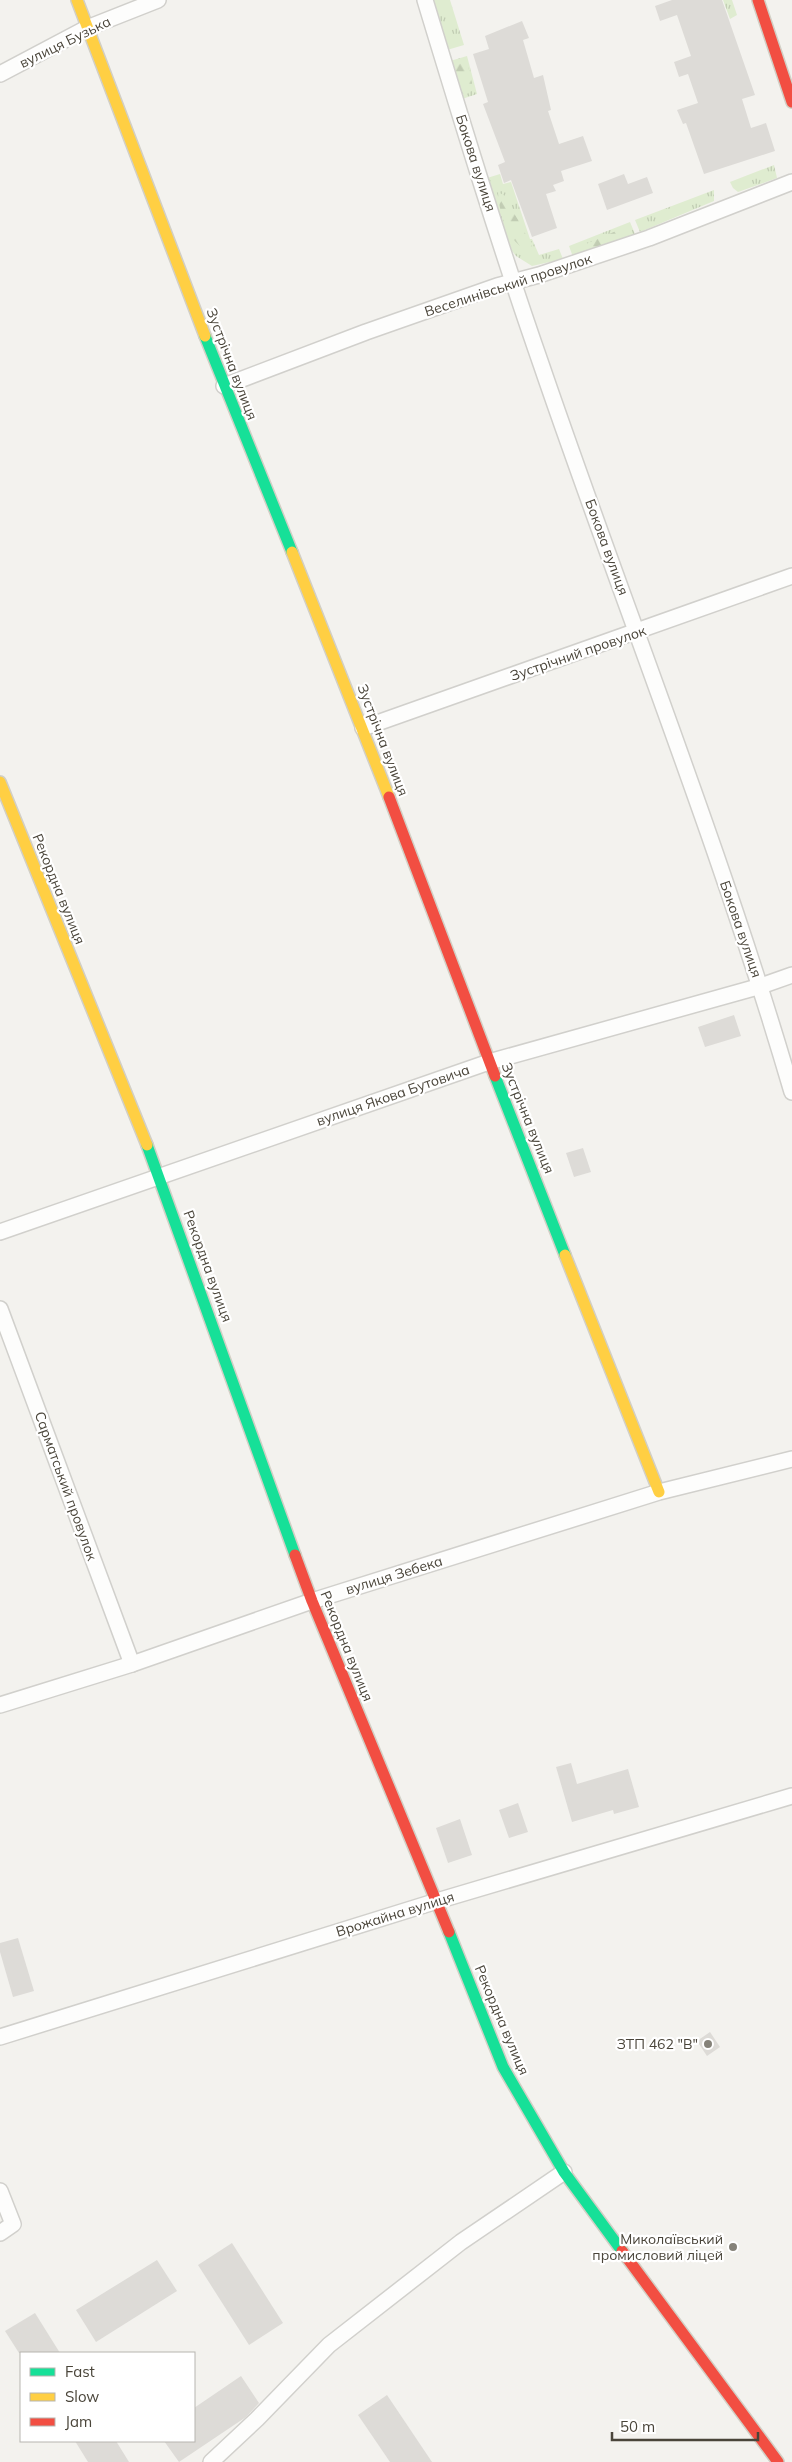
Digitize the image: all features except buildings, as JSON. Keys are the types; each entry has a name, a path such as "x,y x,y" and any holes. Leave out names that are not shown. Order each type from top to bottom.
{"main road":[{"name":"Зустрічна вулиця","path":"77,0 224,386 364,728 489,1062 659,1492"},
{"path":"758,0 792,102"},
{"name":"Рекордна вулиця","path":"0,782 160,1176 312,1601 437,1901 503,2067 564,2172 778,2462"}],"street":[{"name":"вулиця Бузька","path":"0,74 87,28 158,0"},
{"name":"Бокова вулиця","path":"425,0 544,373 638,632 761,986 792,1092"},
{"name":"Веселинівський провулок","path":"224,386 366,332 649,238 792,182"},
{"name":"Зустрічний провулок","path":"364,728 792,576"},
{"name":"вулиця Якова Бутовича","path":"0,1232 489,1062 761,986 792,975"},
{"name":"Сарматський провулок","path":"0,1309 132,1664"},
{"name":"вулиця Зебека","path":"0,1705 132,1664 312,1601 659,1492 792,1459"},
{"name":"Врожайна вулиця","path":"0,2037 437,1901 792,1796"},
{"path":"211,2462 257,2420 329,2345 461,2242 564,2172"},
{"path":"0,2191 13,2224 0,2233"}],"green space":[{"path":"432,0 450,0 464,45 447,50"},
{"path":"723,0 732,0 737,15 730,19"},
{"path":"467,56 477,94 462,99 450,61"},
{"path":"460,59 467,61 472,83 471,91 467,94 461,94 454,63"},
{"path":"774,165 777,178 738,192 730,182"},
{"path":"500,174 503,184 511,182 530,239 532,239 539,255 559,249 563,259 532,266 516,256 512,251 487,178"},
{"path":"714,190 714,201 640,232 635,220"},
{"path":"498,192 507,197 508,206 533,244 527,251 514,240 505,225 500,209"},
{"path":"630,222 635,234 610,246 573,257 569,246"},
{"path":"623,228 628,230 610,244 587,251 579,247"}],"traffic: fast":[{"path":"205,336 292,552"},
{"path":"495,1076 565,1255"},
{"path":"147,1145 295,1555"},
{"path":"449,1932 503,2067 564,2172 622,2251"}],"traffic: slow":[{"path":"77,0 205,336"},
{"path":"292,552 389,797"},
{"path":"0,782 147,1145"},
{"path":"565,1255 659,1492"}],"traffic: jam":[{"path":"758,0 792,102"},
{"path":"389,797 495,1076"},
{"path":"295,1555 312,1601 449,1932"},
{"path":"622,2251 778,2462"}],"place":[{"name":"ЗТП 462 \"В\"","path":"708,2044"},
{"name":"Миколаївський промисловий ліцей","path":"733,2247"}]}
